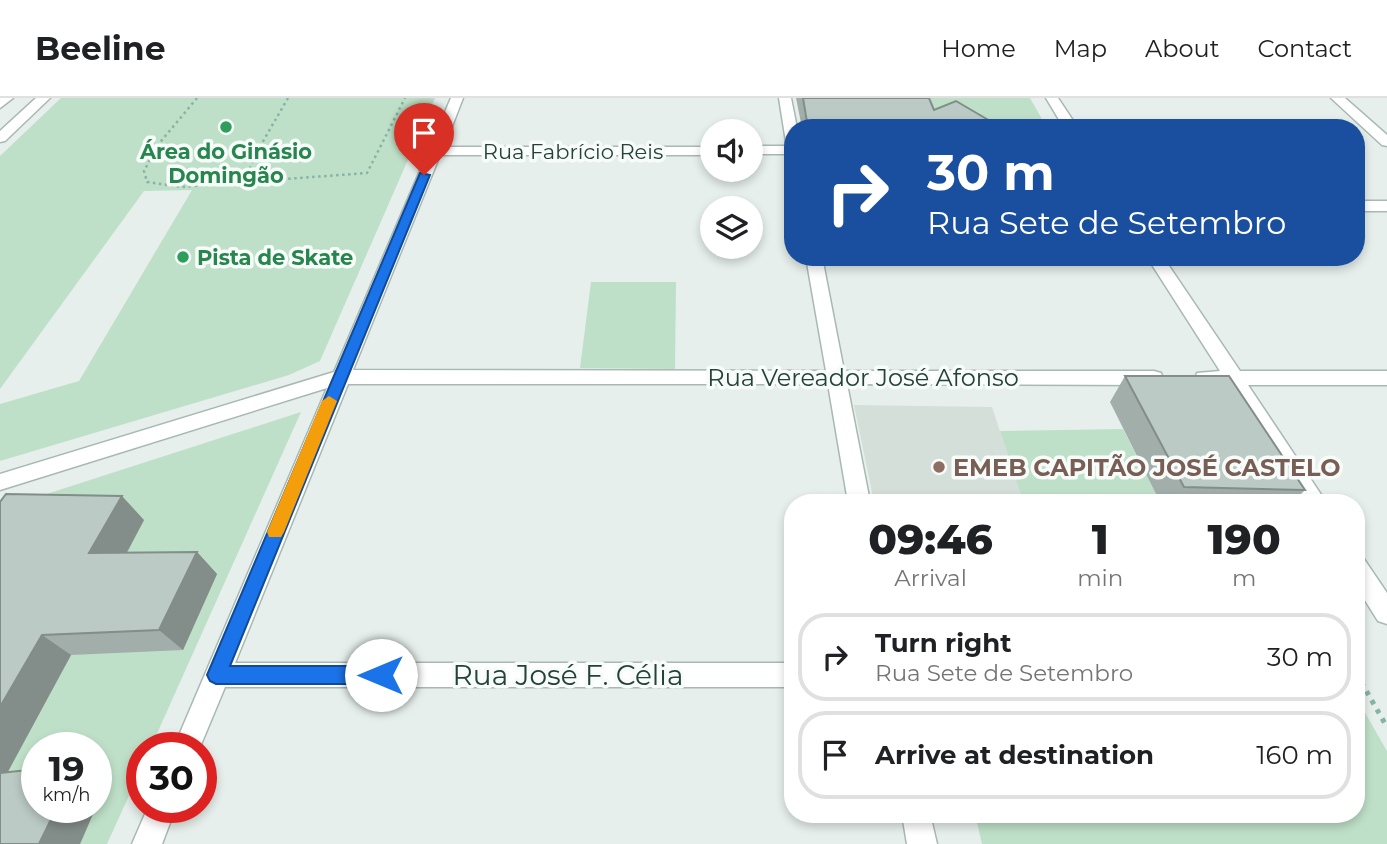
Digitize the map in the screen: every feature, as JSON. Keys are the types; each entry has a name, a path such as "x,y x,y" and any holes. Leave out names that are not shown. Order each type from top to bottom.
{"street":[{"path":"0,104 7,98"},
{"path":"0,138 44,98"},
{"path":"193,732 457,98"},
{"path":"785,98 789,119"},
{"path":"1052,98 1065,119"},
{"path":"1337,98 1361,119"},
{"path":"1365,123 1387,142"},
{"name":"Rua Fabrício Reis","path":"434,151 700,150"},
{"path":"763,150 784,150"},
{"path":"1365,206 1387,206"},
{"path":"816,266 858,494"},
{"path":"1161,266 1310,494"},
{"name":"Rua Vereador José Afonso","path":"0,482 339,377 1387,378"},
{"path":"1365,580 1387,613"},
{"name":"Rua José F. Célia","path":"216,675 784,675"},
{"path":"147,844 156,823"},
{"path":"918,823 922,844"}],"path":[{"path":"197,98 157,146 144,171 147,181 157,185 181,186 367,173 405,98"},
{"path":"245,182 254,157 288,98"},
{"path":"1365,689 1387,727"}],"shaded area":[{"name":"EMEB CAPITÃO JOSÉ CASTELO","path":"854,405 992,407 1020,494 872,494"}],"green space":[{"path":"61,98 435,98 320,361 289,375 0,461 0,404 79,381 192,190 144,191 0,389 0,156"},
{"path":"928,98 1030,98 1042,119 942,119 933,114"},
{"path":"591,282 676,282 675,369 580,368"},
{"path":"301,412 158,732 126,732 126,802 107,844 0,844 0,509"},
{"path":"1123,429 1156,494 1020,494 1000,431"},
{"path":"1365,713 1387,751 1387,844 982,844 977,823 1365,823"}],"building":[{"path":"803,98 929,98 934,110 956,101 987,119 806,119"},
{"path":"1125,376 1229,376 1305,490 1184,487"},
{"path":"6,494 122,496 89,553 197,552 159,630 42,635 0,707 0,502"},
{"path":"21,771 21,823 49,823 39,844 0,844 0,773"}],"slow traffic":[{"path":"275,532 329,401"}],"place":[{"name":"Área do Ginásio Domingão","path":"226,127"},
{"name":"Pista de Skate","path":"183,257"},
{"name":"EMEB CAPITÃO JOSÉ CASTELO","path":"939,467"}],"route":[{"path":"381,675 216,675 424,175"}]}
